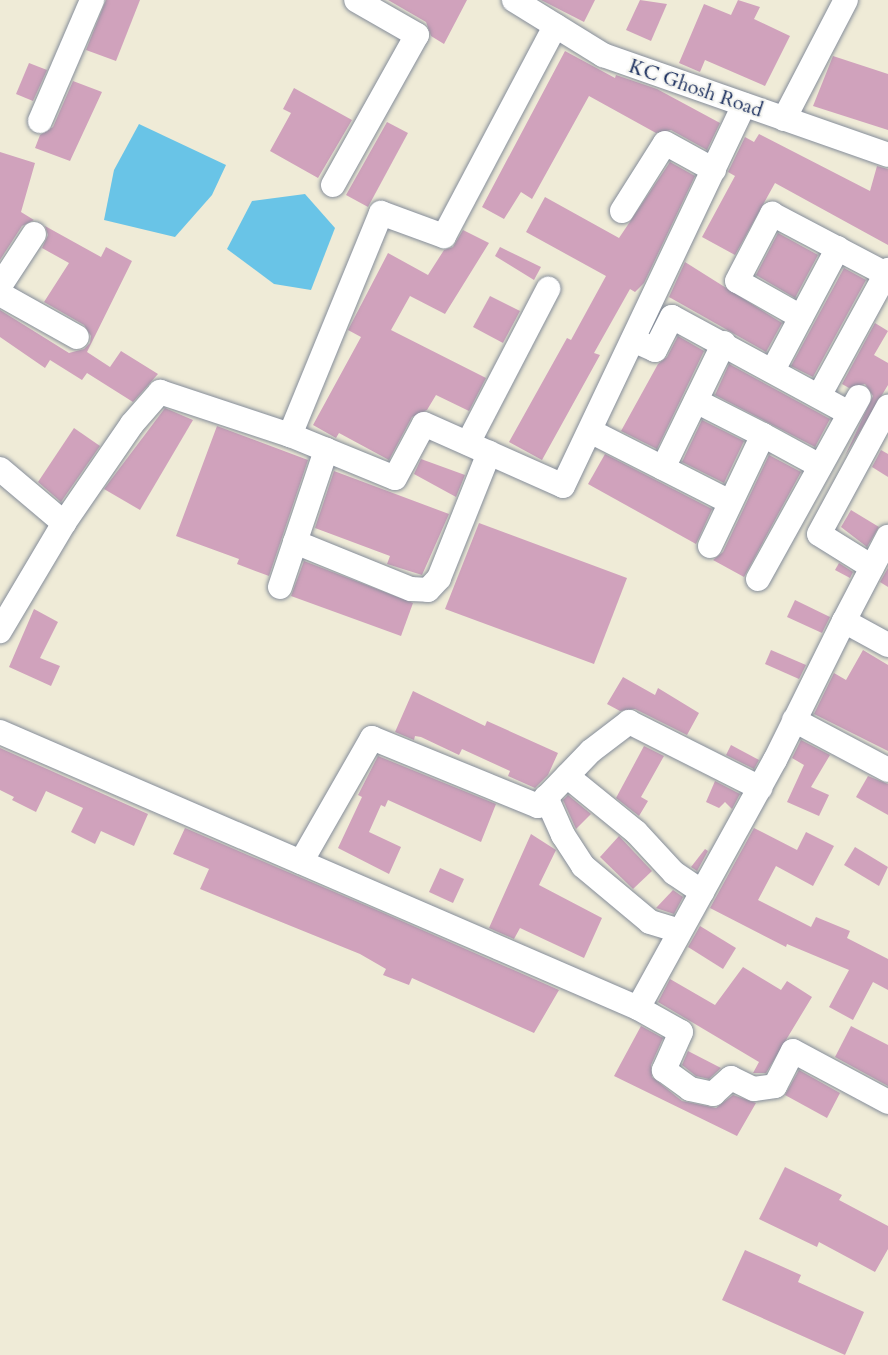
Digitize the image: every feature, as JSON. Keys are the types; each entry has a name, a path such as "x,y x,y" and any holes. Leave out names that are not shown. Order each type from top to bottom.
{"street":[{"path":"40,121 92,0"},
{"path":"333,185 417,35 356,0"},
{"path":"784,119 846,0"},
{"name":"KC Ghosh Road","path":"527,3 555,26 603,55 888,155"},
{"path":"290,435 381,213 444,236 555,26"},
{"path":"0,631 64,523 132,424 160,392 290,435 395,478 424,424 563,486 744,105"},
{"path":"622,211 665,143 714,170"},
{"path":"801,317 737,281 772,214 887,272 819,396"},
{"path":"0,286 34,234"},
{"path":"773,370 838,248"},
{"path":"295,542 411,589 428,590 439,578 479,448 548,290"},
{"path":"0,294 77,338"},
{"path":"633,340 655,350 672,317 819,396 854,405 758,579"},
{"path":"663,468 724,343"},
{"path":"696,400 820,466"},
{"path":"872,567 819,534 888,407"},
{"path":"590,431 730,502"},
{"path":"710,546 763,435"},
{"path":"280,587 326,450"},
{"path":"0,469 64,523"},
{"path":"638,1008 759,788 888,537"},
{"path":"844,621 888,645"},
{"path":"794,720 888,771"},
{"path":"301,862 372,738 538,806 567,776 628,722 759,788"},
{"path":"0,732 638,1008 681,1032 664,1070 690,1089 713,1094 731,1077 754,1089 775,1086 793,1051 888,1102"},
{"path":"567,776 636,832 674,873 702,892"},
{"path":"546,797 562,835 583,866 650,922 680,931"}],"water":[{"path":"139,124 226,165 212,195 175,237 104,220 114,170"},
{"path":"305,194 335,228 311,290 274,284 227,249 252,201"}],"building":[{"path":"106,0 140,0 116,61 86,50"},
{"path":"388,0 467,0 444,44 431,36 426,22"},
{"path":"541,0 595,0 584,22"},
{"path":"640,0 667,4 651,41 626,30"},
{"path":"738,0 760,7 754,19 790,36 765,86 705,60 700,72 679,63 704,4 731,15"},
{"path":"565,51 615,78 616,75 657,89 720,123 707,150 671,130 656,133 589,96 532,199 521,192 504,219 482,207"},
{"path":"833,56 888,74 888,130 813,106"},
{"path":"29,63 47,70 33,101 16,94"},
{"path":"73,81 102,92 70,161 35,148 40,135 53,127"},
{"path":"294,88 352,120 318,178 270,151 291,113 283,109"},
{"path":"387,122 408,133 368,207 346,195"},
{"path":"759,134 870,191 877,166 888,169 888,245 775,183 735,255 702,237 735,176 728,172 745,137 754,142"},
{"path":"0,152 35,163 21,212 34,220 22,226 0,260"},
{"path":"670,162 695,176 644,283 635,292 630,289 594,353 600,355 542,460 509,442 567,338 571,340 606,276 526,232 545,197 619,238"},
{"path":"45,226 101,257 106,247 132,261 87,352 110,367 121,351 158,374 133,402 87,373 82,380 50,360 45,368 0,337 0,310 69,353 84,349 90,343 91,336 84,325 44,302 69,263 42,248 48,235"},
{"path":"463,230 489,243 445,314 410,296 391,330 486,378 469,411 436,395 427,410 412,417 389,460 339,433 336,438 313,425 361,337 348,330 388,253 428,275 444,250 453,247"},
{"path":"778,233 818,255 795,298 756,275"},
{"path":"500,247 541,267 534,280 495,256"},
{"path":"685,262 782,323 766,352 669,297"},
{"path":"844,268 866,280 813,377 791,366"},
{"path":"490,296 520,311 503,343 473,327"},
{"path":"875,323 888,331 874,355 888,363 888,385 845,456 873,396 865,384 849,388 842,384"},
{"path":"678,336 704,351 657,449 621,431 658,364 667,357"},
{"path":"729,364 830,419 815,447 715,395"},
{"path":"165,408 193,420 140,510 104,489"},
{"path":"702,420 744,441 724,483 682,462"},
{"path":"217,426 308,460 269,576 237,564 239,559 176,536"},
{"path":"74,428 100,446 61,502 38,482"},
{"path":"881,450 888,454 888,477 872,467"},
{"path":"605,454 712,509 696,544 588,484"},
{"path":"769,455 801,472 744,577 713,560 723,552"},
{"path":"421,459 465,475 456,497 414,474"},
{"path":"334,471 449,514 422,575 387,564 390,556 315,528"},
{"path":"851,510 879,527 867,547 841,527"},
{"path":"479,523 627,578 594,664 445,609"},
{"path":"304,561 413,603 401,636 291,596"},
{"path":"839,563 853,572 850,578 835,570"},
{"path":"888,568 888,587 880,582"},
{"path":"795,600 830,617 822,633 787,617"},
{"path":"34,609 58,622 40,658 60,666 51,686 9,667"},
{"path":"771,650 806,665 799,679 765,664"},
{"path":"863,650 888,665 888,751 814,714 834,673 846,680"},
{"path":"623,677 655,695 658,688 699,713 687,735 635,709 620,711 607,704"},
{"path":"413,691 485,726 487,721 558,753 548,775 535,788 508,776 510,771 462,749 459,755 421,737 415,736 414,740 395,732"},
{"path":"801,740 830,755 811,787 829,795 819,816 787,802 804,765 792,758"},
{"path":"731,745 759,760 754,769 726,755"},
{"path":"644,746 664,756 641,797 648,801 639,816 616,798"},
{"path":"0,748 148,814 134,846 101,831 95,844 71,832 83,808 46,791 36,812 12,800 14,797 0,790"},
{"path":"378,756 496,804 481,842 388,800 385,807 381,805 369,832 401,847 389,874 338,848 362,797 358,795"},
{"path":"868,776 888,784 888,815 856,797"},
{"path":"715,781 740,794 732,809 725,802 719,808 706,802"},
{"path":"568,795 591,814 576,829 563,800"},
{"path":"185,828 559,990 534,1033 412,978 409,985 383,975 386,969 360,954 200,889 209,869 173,854"},
{"path":"754,828 797,850 806,832 834,846 813,886 776,866 758,900 811,927 816,917 850,931 847,938 888,959 888,990 873,982 853,1020 829,1007 849,970 787,944 786,947 710,908"},
{"path":"531,834 556,850 539,885 602,918 584,958 520,928 514,939 489,928"},
{"path":"619,836 652,871 633,889 600,857"},
{"path":"855,847 888,867 879,886 844,865"},
{"path":"705,849 708,851 697,871 691,867"},
{"path":"440,868 464,879 453,903 429,892"},
{"path":"673,890 683,897 674,914 656,908"},
{"path":"700,926 736,948 723,969 688,947"},
{"path":"743,967 781,990 787,981 812,997 766,1073 753,1073 759,1062 658,1002 670,979 715,1005"},
{"path":"641,1026 663,1038 651,1065 652,1077 682,1101 716,1108 733,1095 756,1103 737,1136 614,1076"},
{"path":"851,1026 888,1045 888,1086 835,1057"},
{"path":"688,1051 721,1068 709,1079 696,1076 682,1065"},
{"path":"799,1070 840,1093 827,1118 785,1095"},
{"path":"785,1167 842,1195 839,1200 888,1226 888,1249 875,1272 819,1242 817,1247 759,1219"},
{"path":"745,1250 801,1275 798,1282 864,1312 845,1355 722,1300"}]}
